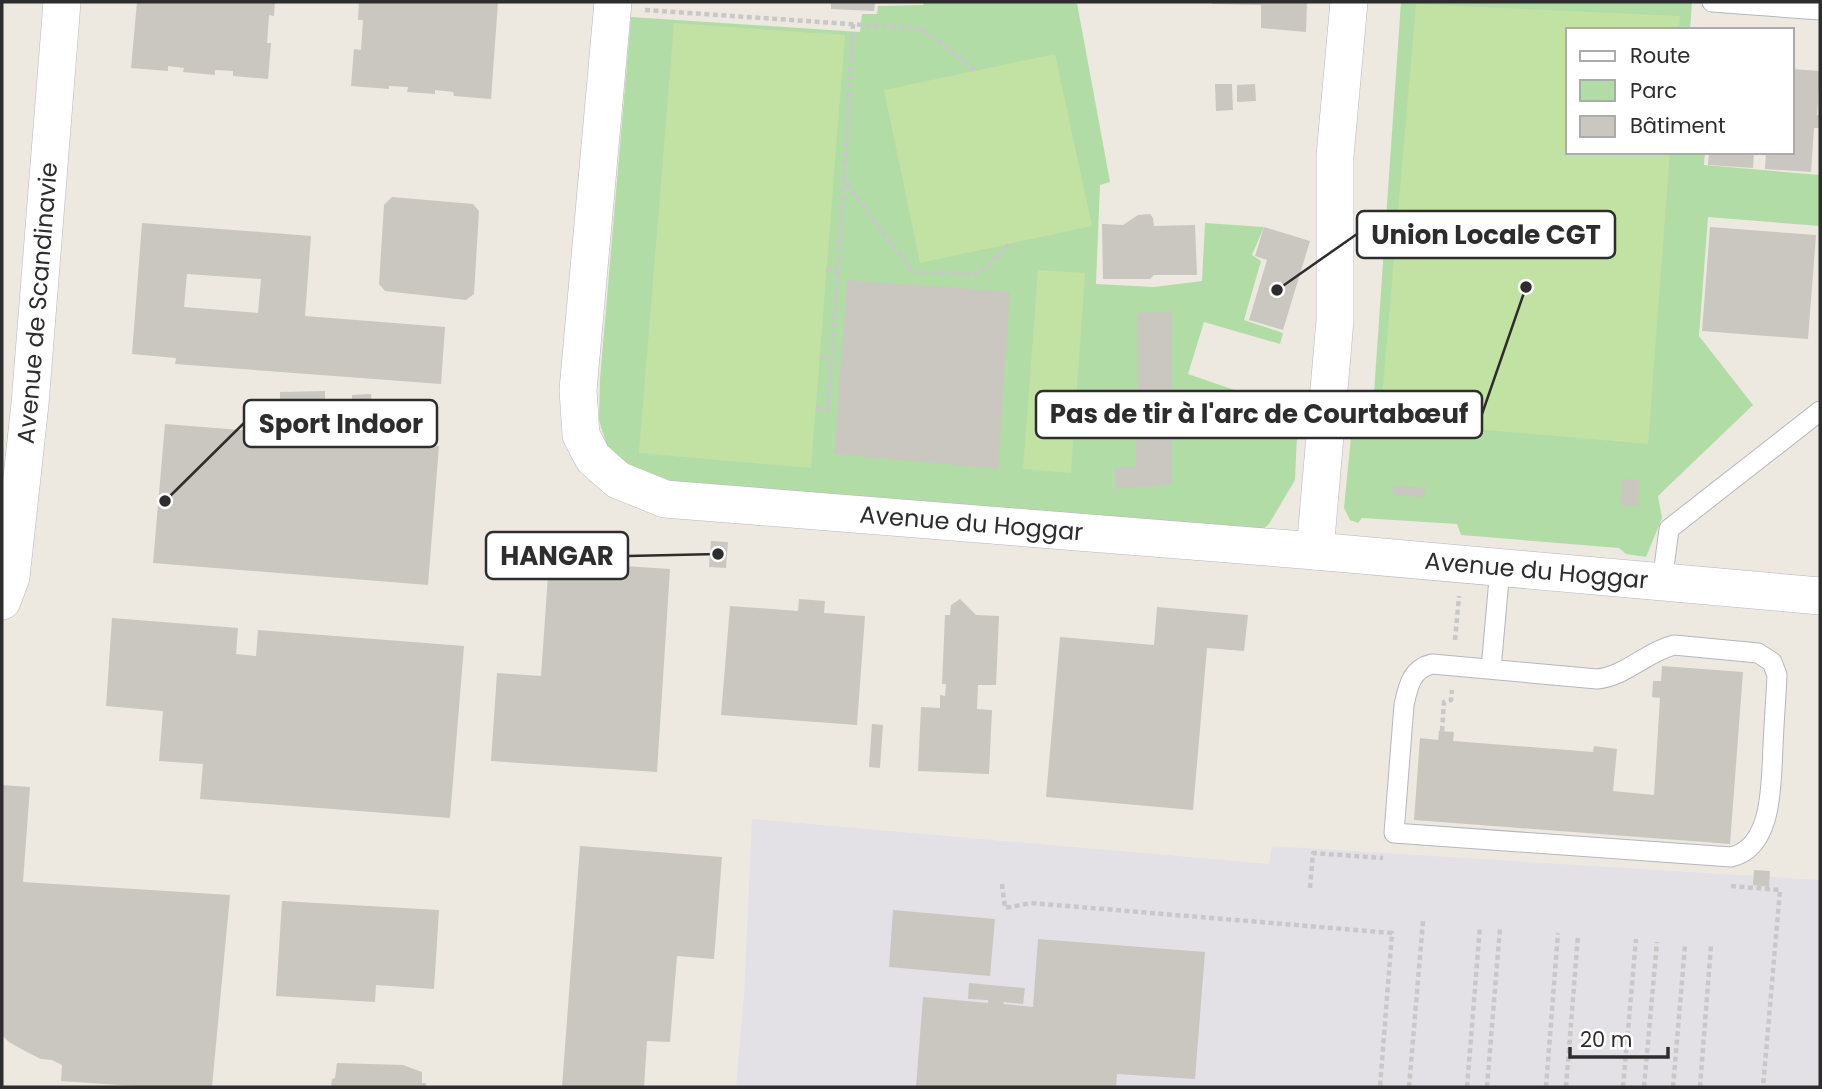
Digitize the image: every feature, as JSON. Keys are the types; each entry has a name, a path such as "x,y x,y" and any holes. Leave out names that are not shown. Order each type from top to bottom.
{"street":[{"name":"Avenue de Scandinavie","path":"2,601 10,577 30,404 62,2"},
{"path":"1315,551 1335,320 1335,156 1349,2"},
{"name":"Avenue du Hoggar","path":"612,4 578,390 581,435 593,458 618,480 665,499 1315,551 1820,596"}],"lane":[{"path":"1712,2 1820,10"},
{"path":"1662,583 1669,529 1820,411"},
{"path":"1491,669 1500,568"},
{"path":"1674,645 1749,651 1766,658 1772,662 1777,674 1770,801 1758,837 1746,850 1731,857 1394,833 1404,705 1407,688 1413,676 1424,666 1432,664 1491,669 1597,680 1619,674 1656,652 1674,645"}],"path":[{"path":"612,4 923,29 976,71"},
{"path":"816,408 828,409 845,180 853,24"},
{"path":"845,180 913,272 978,274 1011,243"},
{"path":"827,269 838,271"},
{"path":"820,358 831,359"},
{"path":"1310,888 1313,853 1394,859"},
{"path":"1002,884 1005,908 1031,903 1392,933 1380,1087"},
{"path":"1724,885 1780,890 1763,1087"},
{"path":"1409,1087 1423,921"},
{"path":"1466,1087 1480,926"},
{"path":"1488,1087 1500,928"},
{"path":"1546,1087 1558,933"},
{"path":"1566,1087 1578,935"},
{"path":"1623,1087 1636,939"},
{"path":"1644,1087 1657,942"},
{"path":"1700,1087 1711,945"},
{"path":"1673,1087 1685,946"}],"shaded area":[{"path":"752,819 1269,864 1272,846 1820,880 1820,1087 736,1087 744,995"}],"green space":[{"path":"924,2 1077,3 1110,182 1100,185 1096,284 1154,287 1202,281 1205,223 1264,227 1252,255 1261,261 1244,320 1283,333 1280,344 1204,322 1188,374 1298,412 1295,480 1269,524 1261,531 679,490 612,463 599,420 600,379 631,17 860,32 862,14 877,14 878,6 923,5"},
{"path":"1401,2 1692,2 1690,28 1566,28 1566,154 1705,154 1704,165 1820,175 1820,226 1708,217 1699,336 1753,405 1658,496 1662,518 1646,557 1626,554 1619,548 1461,535 1457,524 1362,518 1358,523 1350,520 1344,508 1351,437 1371,436"},
{"path":"1416,4 1680,16 1679,28 1566,28 1566,154 1670,154 1648,444 1380,421"},
{"path":"674,23 845,35 811,468 639,453"},
{"path":"1055,54 1092,226 920,263 884,90"},
{"path":"1038,270 1085,273 1071,473 1023,469"}],"building":[{"path":"137,2 275,2 274,16 269,15 267,43 271,43 268,79 233,76 233,71 215,70 215,75 183,72 184,68 168,66 168,71 131,68"},
{"path":"359,2 498,2 491,99 454,96 453,92 435,90 435,94 407,92 408,87 389,86 389,89 351,86 354,49 361,50 363,20 358,20"},
{"path":"831,2 875,2 874,11 831,9"},
{"path":"1212,2 1307,2 1306,32 1261,28 1261,5"},
{"path":"1794,69 1820,71 1817,115 1820,115 1820,128 1814,128 1811,172 1765,169 1766,154 1794,154"},
{"path":"1215,84 1232,84 1233,110 1216,111"},
{"path":"1255,84 1256,101 1237,102 1237,85"},
{"path":"1709,154 1754,154 1753,168 1708,165"},
{"path":"392,197 473,204 479,211 474,294 466,300 385,291 379,284 384,205"},
{"path":"1150,214 1154,226 1195,225 1197,275 1103,279 1102,224 1123,225 1138,215"},
{"path":"142,223 311,236 305,316 445,327 441,384 175,364 176,358 132,354","holes":["187,274 261,279 258,313 184,307"]},
{"path":"1264,227 1310,241 1283,330 1249,320 1267,260 1255,256"},
{"path":"1710,227 1816,235 1808,339 1702,331"},
{"path":"847,280 1010,292 998,469 834,454"},
{"path":"1172,312 1172,484 1115,489 1115,467 1136,467 1136,423 1106,423 1105,390 1138,389 1137,313"},
{"path":"325,391 325,406 280,407 280,392"},
{"path":"371,394 372,408 352,408 352,395"},
{"path":"165,424 439,446 428,585 153,563"},
{"path":"1622,479 1639,480 1638,506 1620,505"},
{"path":"1394,486 1425,488 1424,497 1393,495"},
{"path":"711,541 728,542 726,568 709,567"},
{"path":"549,561 670,569 657,772 491,761 497,673 541,676"},
{"path":"799,599 825,601 824,613 865,616 857,725 721,715 730,606 798,611"},
{"path":"960,599 976,615 999,616 996,685 978,685 977,709 992,710 989,774 918,771 921,707 940,708 940,695 945,696 946,684 942,684 945,615 950,615 951,605"},
{"path":"1157,607 1248,615 1244,651 1207,648 1193,810 1046,797 1060,637 1154,645"},
{"path":"112,618 238,628 236,654 256,656 258,630 464,646 450,818 200,799 203,764 159,761 163,711 106,706"},
{"path":"1662,666 1743,672 1730,844 1414,820 1420,738 1438,740 1439,731 1454,732 1453,741 1593,752 1594,746 1617,749 1613,791 1654,795 1660,698 1652,697 1653,681 1661,681"},
{"path":"872,724 883,725 880,768 869,767"},
{"path":"2,785 30,787 23,882 230,895 212,1087 149,1087 61,1081 62,1065 25,1051 2,1035"},
{"path":"580,846 722,857 714,959 677,956 670,1042 647,1041 644,1087 562,1087"},
{"path":"1754,870 1770,871 1769,887 1753,885"},
{"path":"282,901 439,910 434,989 376,985 375,1002 276,996"},
{"path":"893,910 995,919 990,976 889,967"},
{"path":"1038,939 1205,952 1195,1079 1117,1074 1116,1087 916,1087 923,997 988,1003 988,1000 968,999 969,983 1025,988 1023,1004 1003,1004 1033,1007"},
{"path":"337,1063 403,1065 422,1072 422,1083 426,1083 426,1087 331,1087"}],"place":[{"name":"Pas de tir à l'arc de Courtabœuf","path":"1526,287"},
{"name":"Union Locale CGT","path":"1277,290"},
{"name":"Sport Indoor","path":"165,501"},
{"name":"HANGAR","path":"718,554"}]}
